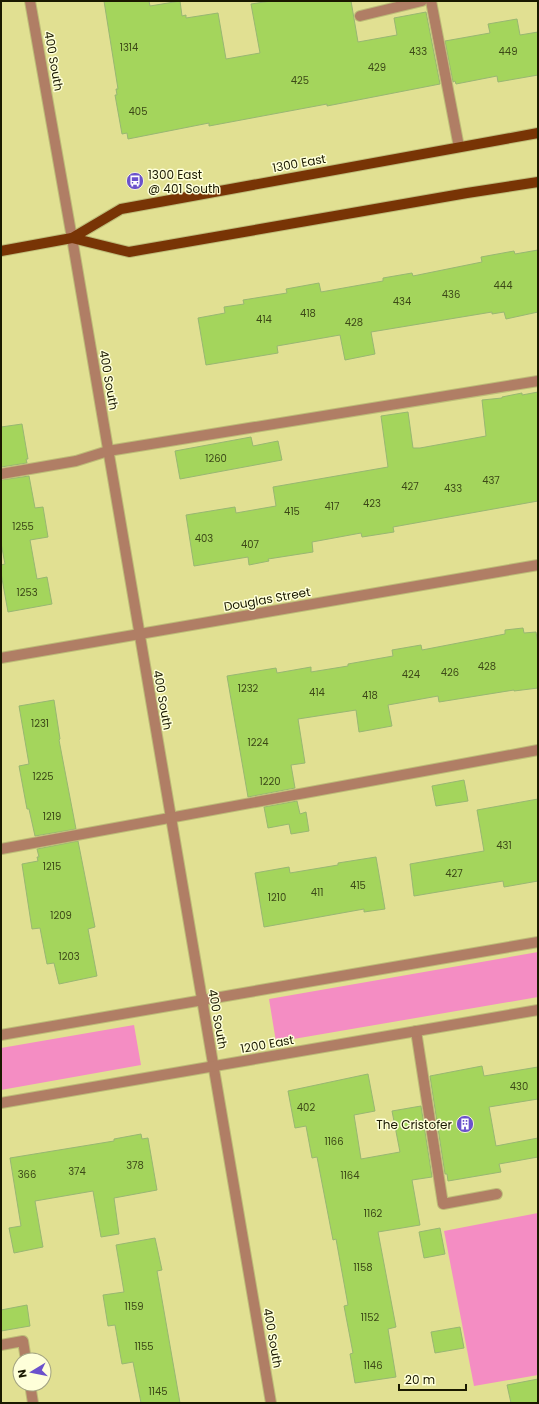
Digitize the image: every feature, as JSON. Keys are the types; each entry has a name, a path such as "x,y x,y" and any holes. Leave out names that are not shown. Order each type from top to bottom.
{"main road":[{"name":"1300 East","path":"1,251 72,238 121,209 538,133"},
{"name":"1300 East","path":"72,238 129,252 538,182"}],"street":[{"name":"400 South","path":"30,1 72,238 270,1403"},
{"path":"360,16 422,1"},
{"path":"431,1 458,147"},
{"path":"1,474 76,461 108,451 538,381"},
{"name":"Douglas Street","path":"1,658 538,565"},
{"path":"1,849 538,750"},
{"path":"1,1035 538,942"},
{"name":"1200 East","path":"1,1103 538,1010"},
{"path":"416,1031 443,1204 497,1194"},
{"path":"1,1344 22,1342 24,1352"},
{"path":"31,1392 33,1403"}],"shaded area":[{"path":"538,952 538,997 276,1042 269,999"},
{"path":"134,1025 141,1065 1,1090 1,1048"},
{"path":"538,1213 538,1375 474,1386 444,1231"}],"building":[{"path":"104,1 149,1 150,6 180,1 182,16 186,15 186,18 218,13 226,59 260,53 251,4 271,1 351,1 358,42 397,35 394,18 426,12 440,84 327,106 327,104 209,126 209,123 128,139 127,133 122,134 115,95 117,95 116,89 118,89"},
{"path":"517,19 520,35 538,32 538,75 498,82 497,76 456,84 455,81 453,82 445,41 490,33 488,24"},
{"path":"538,250 538,312 506,319 504,312 492,314 492,312 371,332 375,354 345,360 340,335 277,346 278,353 206,365 198,318 225,313 224,307 244,304 243,300 287,293 286,289 319,283 321,292 383,281 383,278 412,273 413,276 482,262 481,257 514,251 515,254"},
{"path":"538,392 538,501 393,527 394,532 362,537 361,533 312,542 313,552 268,559 269,561 249,565 248,557 194,566 186,515 235,507 236,513 276,506 273,487 388,467 381,416 408,412 413,448 420,448 486,436 482,400 502,398 522,393 522,395"},
{"path":"22,424 28,459 26,459 27,463 1,467 1,427"},
{"path":"251,437 253,446 278,441 282,460 180,479 175,451"},
{"path":"29,476 35,508 43,507 48,537 30,540 37,579 47,577 52,604 8,612 1,573 1,565 5,564 1,543 1,480"},
{"path":"523,628 524,633 536,632 538,644 538,688 514,690 439,702 438,696 388,705 392,726 359,732 356,710 298,719 305,763 291,765 295,788 248,797 227,676 276,668 277,673 311,667 311,672 348,666 348,664 393,656 392,650 421,645 422,650 505,634 505,630"},
{"path":"54,700 59,740 76,829 35,836 29,809 27,809 19,766 29,764 19,706"},
{"path":"464,780 468,801 436,806 432,786"},
{"path":"538,799 538,881 504,887 503,881 414,896 410,864 484,851 477,810"},
{"path":"297,801 300,814 306,812 309,831 291,834 289,824 268,828 264,807"},
{"path":"78,841 95,927 88,929 97,976 59,984 54,963 47,964 40,928 32,929 22,864 38,861 37,857 39,857 37,849"},
{"path":"376,857 385,909 364,912 364,909 264,927 255,873 289,867 290,873"},
{"name":"The Cristofer","path":"482,1066 484,1076 538,1067 538,1099 489,1107 496,1146 538,1138 538,1157 499,1164 501,1172 448,1181 447,1174 445,1174 430,1076"},
{"path":"368,1074 375,1111 354,1115 361,1159 400,1152 392,1111 421,1106 432,1177 412,1180 420,1225 378,1232 396,1327 388,1329 396,1377 355,1383 350,1354 353,1353 344,1306 348,1305 336,1239 333,1240 317,1157 312,1158 306,1126 295,1128 288,1091"},
{"path":"141,1134 142,1139 148,1138 157,1190 114,1198 119,1234 101,1237 93,1191 35,1201 43,1247 14,1253 9,1228 21,1226 10,1158 114,1141 114,1139"},
{"path":"440,1228 445,1254 424,1258 419,1232"},
{"path":"155,1238 162,1270 157,1271 180,1403 141,1403 133,1362 122,1364 115,1325 108,1326 103,1295 124,1292 116,1245"},
{"path":"27,1305 30,1326 1,1331 1,1310"},
{"path":"460,1327 464,1348 435,1353 431,1332"},
{"path":"538,1379 538,1403 511,1403 507,1385"}],"place":[{"name":"1300 East @ 401 South","path":"135,181"},
{"name":"The Cristofer","path":"465,1124"}]}
